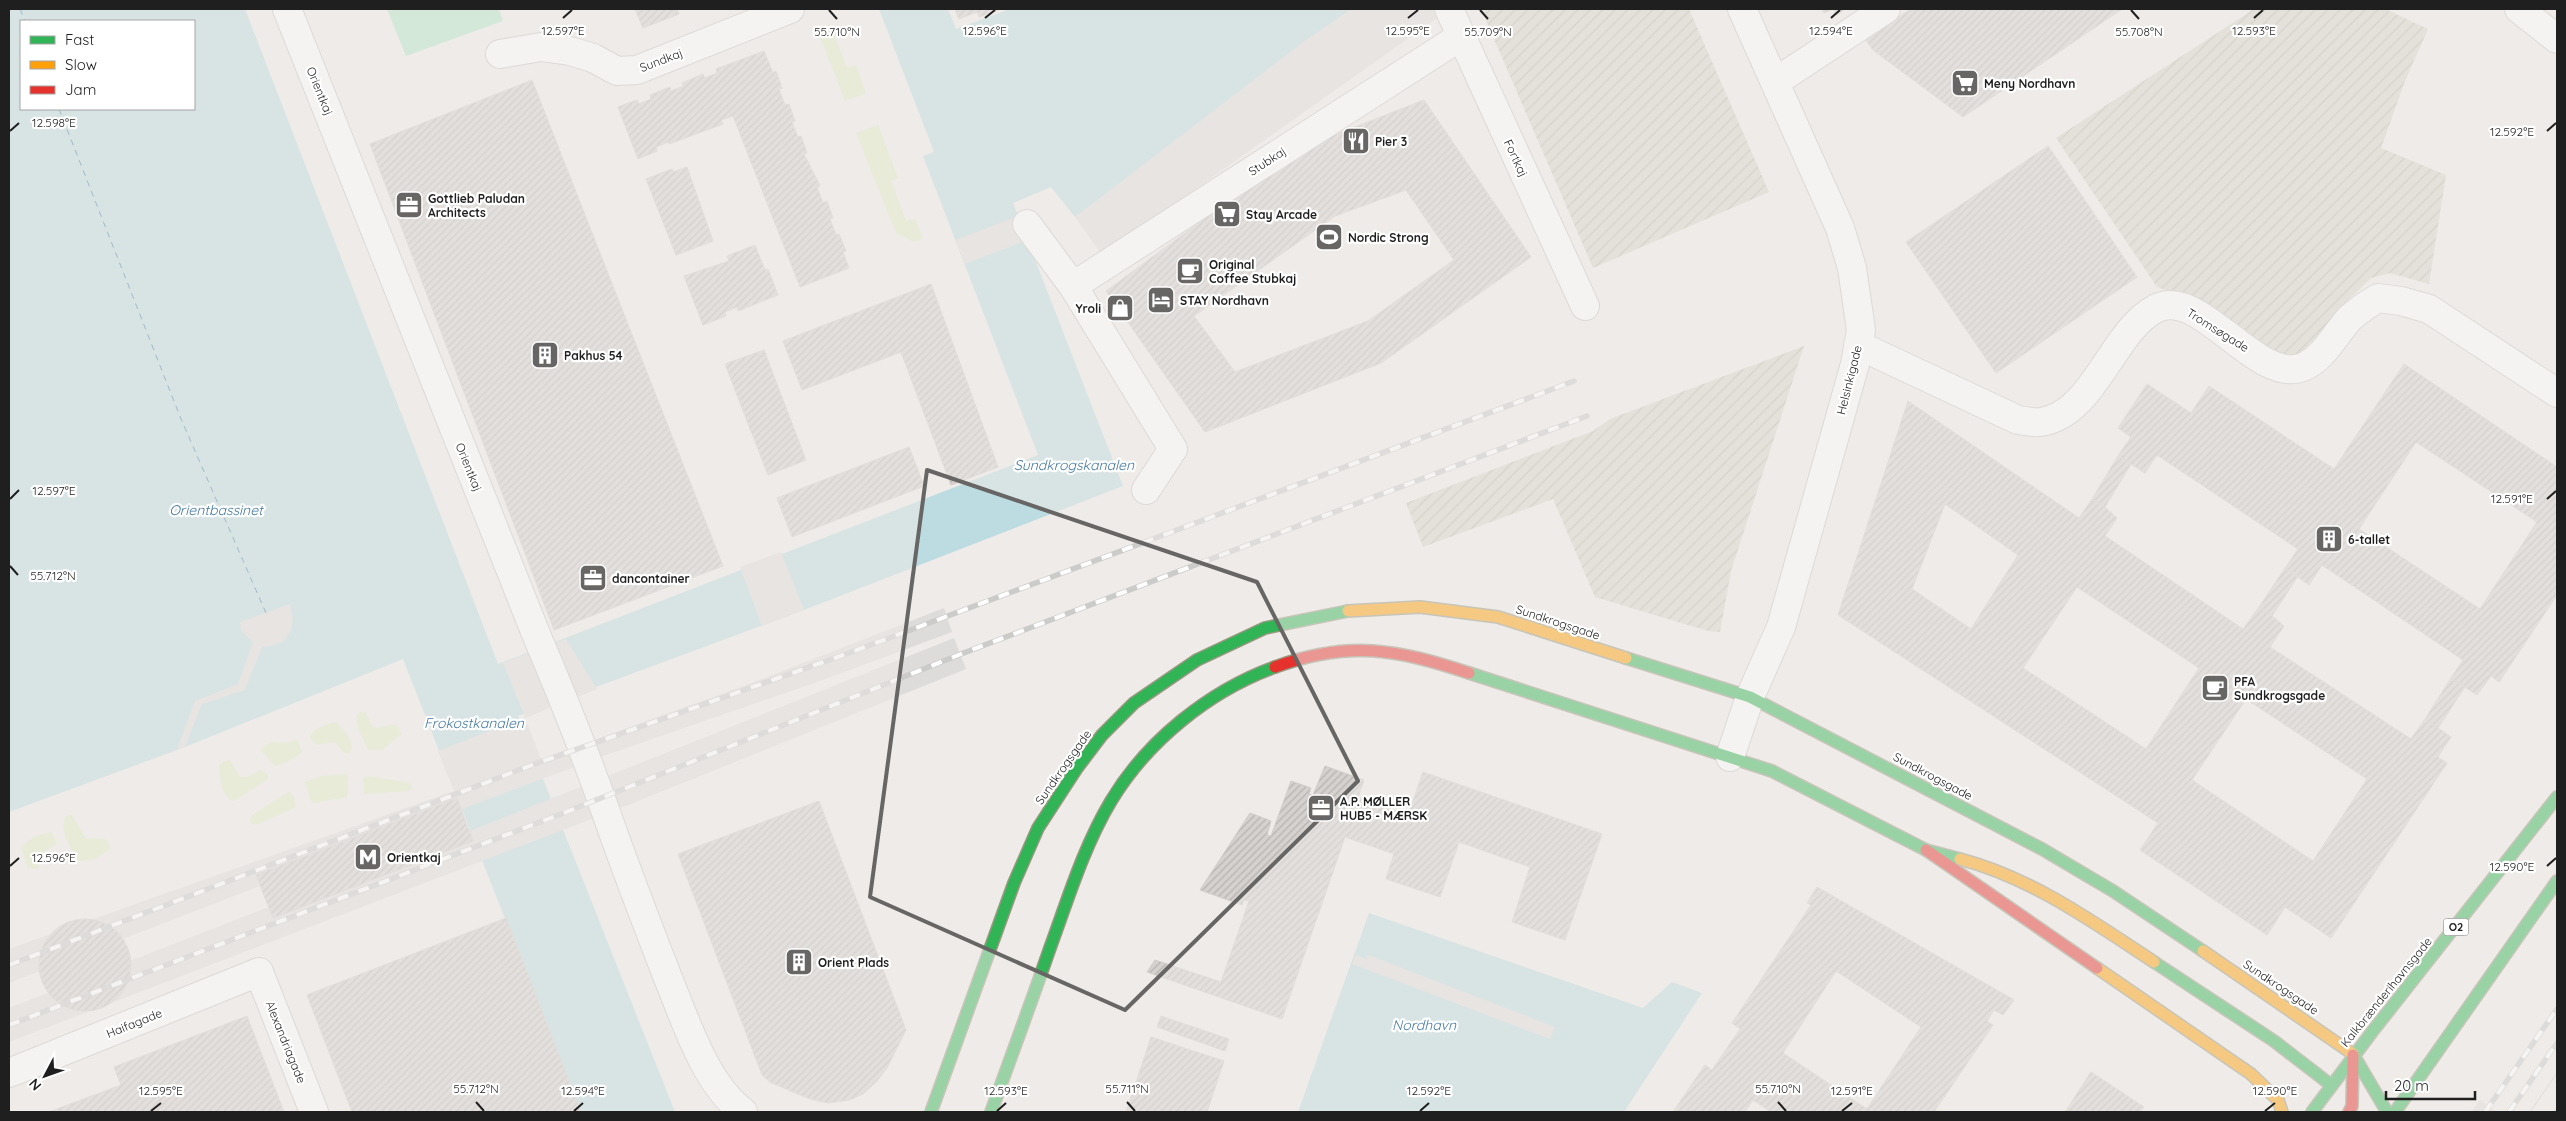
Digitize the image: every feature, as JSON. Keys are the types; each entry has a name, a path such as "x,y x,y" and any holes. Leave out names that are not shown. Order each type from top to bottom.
{"street":[{"name":"Orientkaj","path":"287,9 566,706 642,914 686,1021 712,1077 729,1101 743,1112"},
{"name":"Sundkaj","path":"500,54 541,46 570,51 593,58 616,70 637,70 790,9"},
{"name":"Fortkaj","path":"1449,9 1460,37 1585,306"},
{"name":"Helsinkigade","path":"1730,758 1750,696 1781,627 1861,330 1853,277 1840,228 1742,9"},
{"path":"1775,82 1886,9"},
{"path":"2519,9 2557,39"},
{"name":"Stubkaj","path":"1073,286 1460,37"},
{"path":"1027,224 1073,286 1173,449 1146,490"},
{"name":"Tromsøgade","path":"1858,345 2018,420 2041,422 2061,415 2079,399 2139,320 2156,308 2171,304 2188,310 2271,364 2287,370 2303,367 2317,358 2351,318 2378,298 2401,301 2429,309 2557,393"},
{"name":"Sundkrogsgade","path":"930,1112 1014,883 1038,828 1077,768 1102,735 1134,703 1197,660 1265,628 1353,610 1420,607 1498,617 1750,696 2042,849 2129,902 2294,1012 2353,1054"},
{"path":"991,1112 1077,875 1111,801 1152,747 1197,708 1259,673 1306,656 1353,650 1383,650 1439,663 1772,771 1926,850 2251,1074 2278,1100 2282,1112"},
{"name":"Kalkbrænderihavnsgade","path":"2312,1112 2353,1054 2517,851 2557,797"},
{"path":"1926,850 1982,865 2065,903 2274,1041 2331,1085 2354,1109"},
{"path":"2395,1112 2557,881"},
{"name":"Haifagade","path":"9,1073 258,972"},
{"name":"Alexandriagade","path":"258,972 314,1112"},
{"path":"2353,1054 2354,1109"},
{"path":"2353,1054 2386,1112"}],"highlighted area":[{"path":"927,470 1257,582 1358,781 1125,1010 870,897"}],"shaded area":[{"path":"1481,9 1689,9 1769,192 1593,268"},
{"path":"2254,9 2385,9 2428,29 2405,81 2381,148 2446,175 2429,284 2390,273 2371,278 2341,307 2300,355 2279,356 2191,299 2157,287 2056,138"},
{"path":"1804,346 1731,571 1720,632 1708,631 1595,597 1553,499 1423,547 1406,503 1593,431 1610,419"}],"green space":[{"path":"387,9 499,9 503,21 406,56"},
{"path":"830,24 847,68 856,65 866,93 845,101 817,29"},
{"path":"878,125 898,178 891,181 906,221 915,219 923,238 914,242 896,233 856,133"},
{"path":"360,712 366,713 372,726 378,728 396,724 402,734 382,750 368,750 358,728 357,716"},
{"path":"337,722 350,739 352,748 348,754 343,752 335,742 317,745 310,738 317,729"},
{"path":"297,739 302,752 296,757 275,766 261,750 262,747 272,742 288,743"},
{"path":"230,760 240,777 247,777 261,770 268,775 268,779 234,801 229,799 224,791 219,766 222,762"},
{"path":"345,774 348,776 347,797 313,803 311,801 305,782 322,776"},
{"path":"367,776 410,783 412,788 409,791 364,794 363,779"},
{"path":"288,792 293,794 296,807 253,825 250,821 251,816"},
{"path":"72,815 86,839 104,838 110,845 109,850 95,859 79,861 69,846 64,833 66,816"},
{"path":"52,832 57,844 45,851 38,869 28,868 21,847 35,836"}],"water":[{"name":"Orientbassinet","path":"9,9 245,9 498,664 1038,455 923,156 934,152 879,9 948,9 956,29 1010,9 1389,9 1362,19 1075,217 1051,187 1013,203 1123,486 804,610 518,716 675,1112 581,1112 403,659 185,747 9,812"},
{"name":"Nordhavn","path":"1369,913 1643,1008 1672,982 1702,993 1624,1112 1298,1112"}],"pier":[{"path":"1351,9 1433,9 1437,18 1102,255 1075,217 1302,43"},
{"path":"1018,216 1027,240 965,264 955,240"},
{"path":"781,552 804,610 762,626 740,567"},
{"path":"290,604 293,617 291,630 284,641 272,646 262,647 245,690 202,704 185,747 177,749 195,701 238,684 253,642 241,631 240,622"},
{"path":"944,608 952,632 820,681 606,755 462,809 466,822 470,831 954,638 966,669 628,805 9,1042 9,1008 269,907 260,886 9,983 9,949 454,791 438,751 525,717 503,663 566,639 597,689 525,718 541,759 744,686"},
{"path":"1356,955 1366,959 1368,955 1555,1027 1550,1039 1352,964"},
{"path":"2480,1100 2489,1107 2497,1112 2471,1112"}],"building":[{"path":"635,9 677,9 679,14 643,28"},
{"path":"955,9 1001,9 979,17 977,12 959,19"},
{"path":"1822,9 1833,9 1824,13"},
{"path":"1833,9 1845,9 1837,15"},
{"name":"Meny Nordhavn","path":"1911,9 2122,9 1963,117 1873,50 1865,39"},
{"path":"764,51 773,73 776,71 782,88 779,89 785,105 789,104 795,121 792,122 798,137 801,136 807,153 804,154 820,186 817,187 823,203 827,201 833,218 830,219 836,235 839,234 846,251 843,252 849,268 800,287 733,116 721,120 723,124 656,147 657,151 638,159 618,107 637,100 639,104 651,99 650,95 670,87 671,91 684,86 682,83 703,74 705,78 717,73 716,69"},
{"name":"Pakhus 54","path":"532,80 723,566 554,630 370,144"},
{"path":"1424,100 1531,257 1381,363 1205,432 1106,291 1301,148","holes":["1406,190 1454,260 1368,321 1235,372 1194,316 1335,216"]},
{"path":"2048,146 2137,277 1996,373 1906,242"},
{"path":"687,167 713,241 676,255 646,179 672,169 673,172"},
{"path":"755,245 765,270 768,269 778,295 738,311 737,307 725,312 726,316 703,325 684,276 729,261 727,256"},
{"path":"931,284 998,467 951,485 901,352 802,390 783,341"},
{"path":"764,350 806,460 768,475 725,364"},
{"name":"6-tallet","path":"2404,364 2557,467 2557,595 2499,682 2491,676 2477,695 2451,678 2463,660 2322,565 2309,585 2285,568 2298,549 2157,455 2145,473 2118,456 2131,437 2118,428 2147,384 2191,413 2209,386 2334,469","holes":["2416,442 2537,522 2480,609 2359,529"]},
{"path":"1908,401 2079,518 2092,499 2105,507 2117,518 2105,536 2243,629 2259,607 2284,626 2270,647 2411,739 2425,719 2451,737 2438,757 2447,763 2331,938 2285,907 2267,935 2140,850 2158,823 1838,615","holes":["1945,504 2018,555 1971,629 1912,589","2077,587 2199,668 2146,749 2023,668","2246,699 2367,779 2313,861 2192,780"]},
{"path":"909,447 924,486 792,537 777,498"},
{"path":"2118,456 2131,464 2105,507 2092,499"},
{"path":"2285,568 2298,576 2272,616 2259,607"},
{"path":"2451,678 2465,687 2438,728 2425,719"},
{"path":"1325,766 1364,780 1358,798 1408,815 1423,772 1602,834 1565,940 1512,922 1530,867 1459,842 1440,897 1386,879 1394,854 1345,837 1282,1019 1147,972 1155,960 1221,982 1249,901 1244,900 1242,905 1200,890 1250,813 1271,821 1267,835 1271,836 1291,781 1311,788 1309,794 1313,795"},
{"path":"457,798 473,841 273,918 256,875"},
{"name":"Orient Plads","path":"819,801 906,1030 887,1068 877,1081 863,1094 849,1100 828,1103 810,1099 791,1091 770,1082 762,1075 678,854"},
{"path":"1817,887 2014,1000 2003,1015 1994,1010 1987,1021 1993,1025 1934,1112 1771,1112 1753,1100 1745,1112 1673,1112 1705,1065 1712,1070 1740,1029 1732,1023 1811,905 1807,903","holes":["1836,971 1921,1027 1867,1109 1783,1053"]},
{"path":"506,918 581,1112 352,1112 307,995"},
{"path":"85,919 103,922 118,932 128,947 131,965 128,983 118,998 103,1008 85,1011 67,1008 52,998 42,983 39,965 42,947 52,932 67,922"},
{"path":"247,1016 284,1112 49,1112 121,1085 114,1067"},
{"path":"1161,1016 1229,1039 1225,1051 1157,1027"},
{"path":"1151,1037 1224,1061 1207,1112 1126,1112"},
{"path":"2091,1072 2144,1107 2140,1112 2065,1112"}],"ferry route":[{"path":"20,9 25,20"},
{"path":"59,110 181,419 266,613"}],"tram line":[{"path":"2530,1112 2557,1073"},
{"path":"2554,1112 2557,1108"}],"railway":[{"path":"9,965 532,765 849,653 1574,381"},
{"path":"9,1025 561,814 961,654 1587,416"},
{"path":"2485,1112 2557,1009"},
{"path":"2509,1112 2557,1043"}],"traffic: fast":[{"path":"931,1112 1014,883 1038,828 1077,768 1102,735 1134,703 1197,660 1265,628 1348,611"},
{"path":"1626,658 1750,697 2042,849 2113,891 2203,951"},
{"path":"991,1112 1077,873 1101,818 1111,801 1143,758 1182,720 1227,690 1250,677 1275,667"},
{"path":"1469,673 1772,771 1926,850 1960,859"},
{"path":"2312,1112 2372,1032 2557,797"},
{"path":"2395,1112 2557,881"},
{"path":"2154,962 2274,1041 2331,1085"},
{"path":"2353,1054 2387,1112"}],"traffic: slow":[{"path":"1348,611 1420,607 1498,617 1626,658"},
{"path":"1960,859 1987,867 2037,889 2085,917 2154,962"},
{"path":"2203,951 2353,1054"},
{"path":"2097,968 2251,1074 2278,1100 2282,1112"}],"traffic: jam":[{"path":"1275,667 1326,653 1372,651 1418,658 1469,673"},
{"path":"1926,850 2097,968"},
{"path":"2349,1112 2352,1106 2353,1055"}],"place":[{"name":"Meny Nordhavn","path":"1965,83"},
{"name":"Pier 3","path":"1356,141"},
{"name":"Gottlieb Paludan Architects","path":"409,205"},
{"name":"Stay Arcade","path":"1227,214"},
{"name":"Nordic Strong","path":"1329,237"},
{"name":"Original Coffee Stubkaj","path":"1190,271"},
{"name":"STAY Nordhavn","path":"1161,300"},
{"name":"Yroli","path":"1120,308"},
{"name":"Pakhus 54","path":"545,355"},
{"name":"6-tallet","path":"2329,539"},
{"name":"dancontainer","path":"593,578"},
{"name":"PFA Sundkrogsgade","path":"2215,688"},
{"name":"A.P. MØLLER HUB5 - MÆRSK","path":"1321,808"},
{"name":"Orientkaj","path":"368,857"},
{"name":"Orient Plads","path":"799,962"}],"water label":[{"name":"Sundkrogskanalen","path":"1074,465"},
{"name":"Frokostkanalen","path":"474,723"}]}
